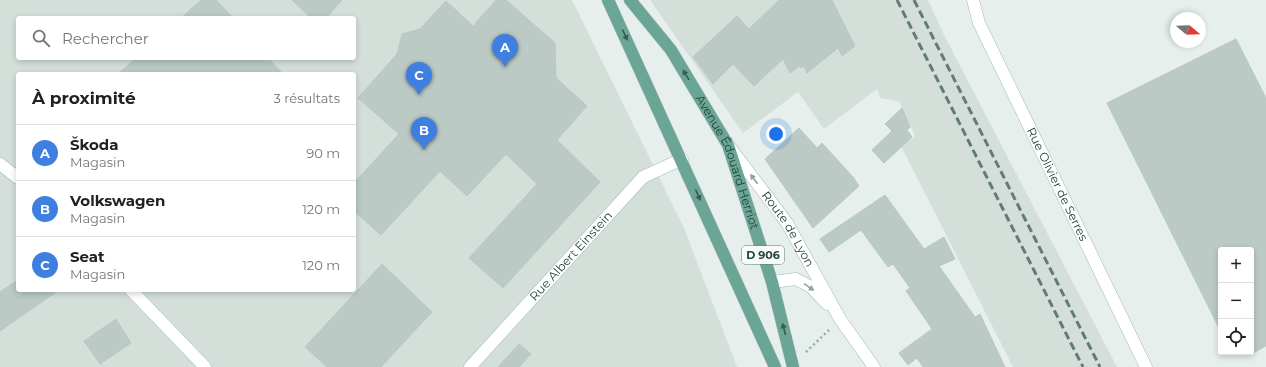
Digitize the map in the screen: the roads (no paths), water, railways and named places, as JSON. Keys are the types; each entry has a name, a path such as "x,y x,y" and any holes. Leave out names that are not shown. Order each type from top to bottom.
{"main road":[{"name":"D 906","path":"608,0 682,159 775,367"},
{"name":"Avenue Édouard Herriot","path":"630,0 671,50 728,145 772,282 793,366"}],"street":[{"name":"Rue Olivier de Serres","path":"973,0 979,23 1146,367"},
{"name":"Route de Lyon","path":"728,145 787,223 840,319 874,367"},
{"name":"Rue Albert Einstein","path":"470,367 643,177 682,159"},
{"path":"0,164 16,176"},
{"name":"Route de Lyon","path":"772,282 796,279 811,287 840,319"},
{"path":"133,292 205,367"}],"railway":[{"path":"897,0 1083,367"},
{"path":"914,0 1100,367"}],"place":[{"name":"Škoda","path":"505,67"},
{"name":"Seat","path":"419,95"},
{"name":"Volkswagen","path":"424,150"}]}
